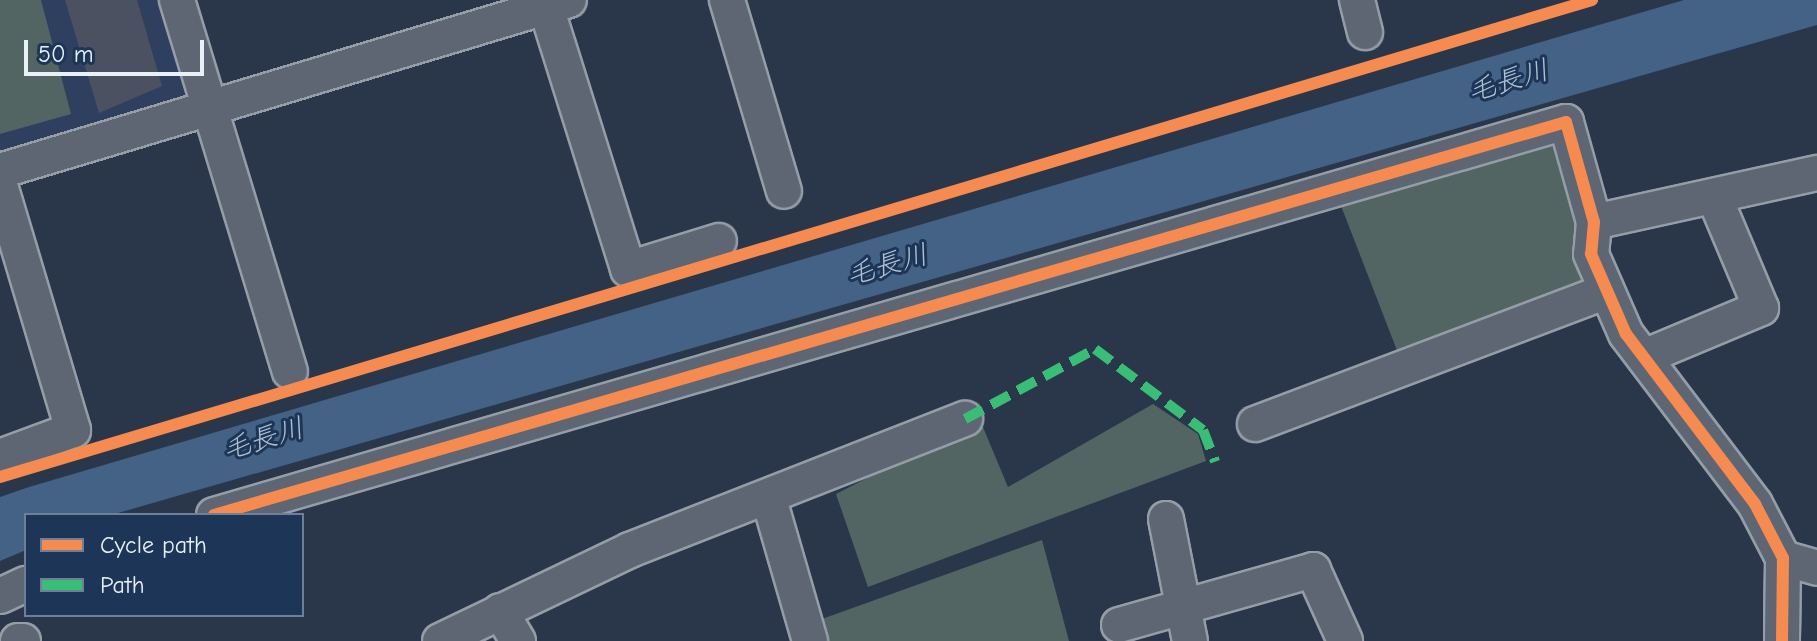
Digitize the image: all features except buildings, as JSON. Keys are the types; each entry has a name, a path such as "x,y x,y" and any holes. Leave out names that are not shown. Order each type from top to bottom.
{"street":[{"path":"177,0 290,371"},
{"path":"727,0 784,191"},
{"path":"0,171 558,4 628,269 719,241"},
{"path":"221,513 1566,122 1594,222 1591,254 1607,291 1644,357 1755,504 1783,558 1782,641"},
{"path":"1594,222 1817,173"},
{"path":"0,185 73,430 0,457"},
{"path":"1644,357 1761,308 1714,196"},
{"path":"1255,424 1607,291"},
{"path":"440,641 630,550 769,499 965,419"},
{"path":"769,499 806,640"},
{"path":"1166,519 1190,641"},
{"path":"1783,558 1817,568"},
{"path":"1119,625 1313,570 1345,641"},
{"path":"0,596 24,585"},
{"path":"500,611 518,641"}],"shaded area":[{"path":"0,0 161,0 189,94 182,106 0,157"},
{"path":"0,0 41,0 71,114 0,134"},
{"path":"1555,136 1595,285 1398,353 1338,198"},
{"path":"1153,404 1198,434 1206,461 868,587 836,494 980,420 1008,487"},
{"path":"1042,540 1069,641 829,641 822,619"}],"water":[{"name":"毛長川","path":"1684,0 1817,0 1817,25 118,513 24,513 24,551 0,561 0,497"}],"marked path":[{"path":"965,419 1095,349 1203,430 1215,462"}],"cycle path":[{"path":"0,477 1592,0"},
{"path":"221,513 1566,122 1594,222 1591,254 1626,334 1755,504 1783,558 1782,641"}]}
